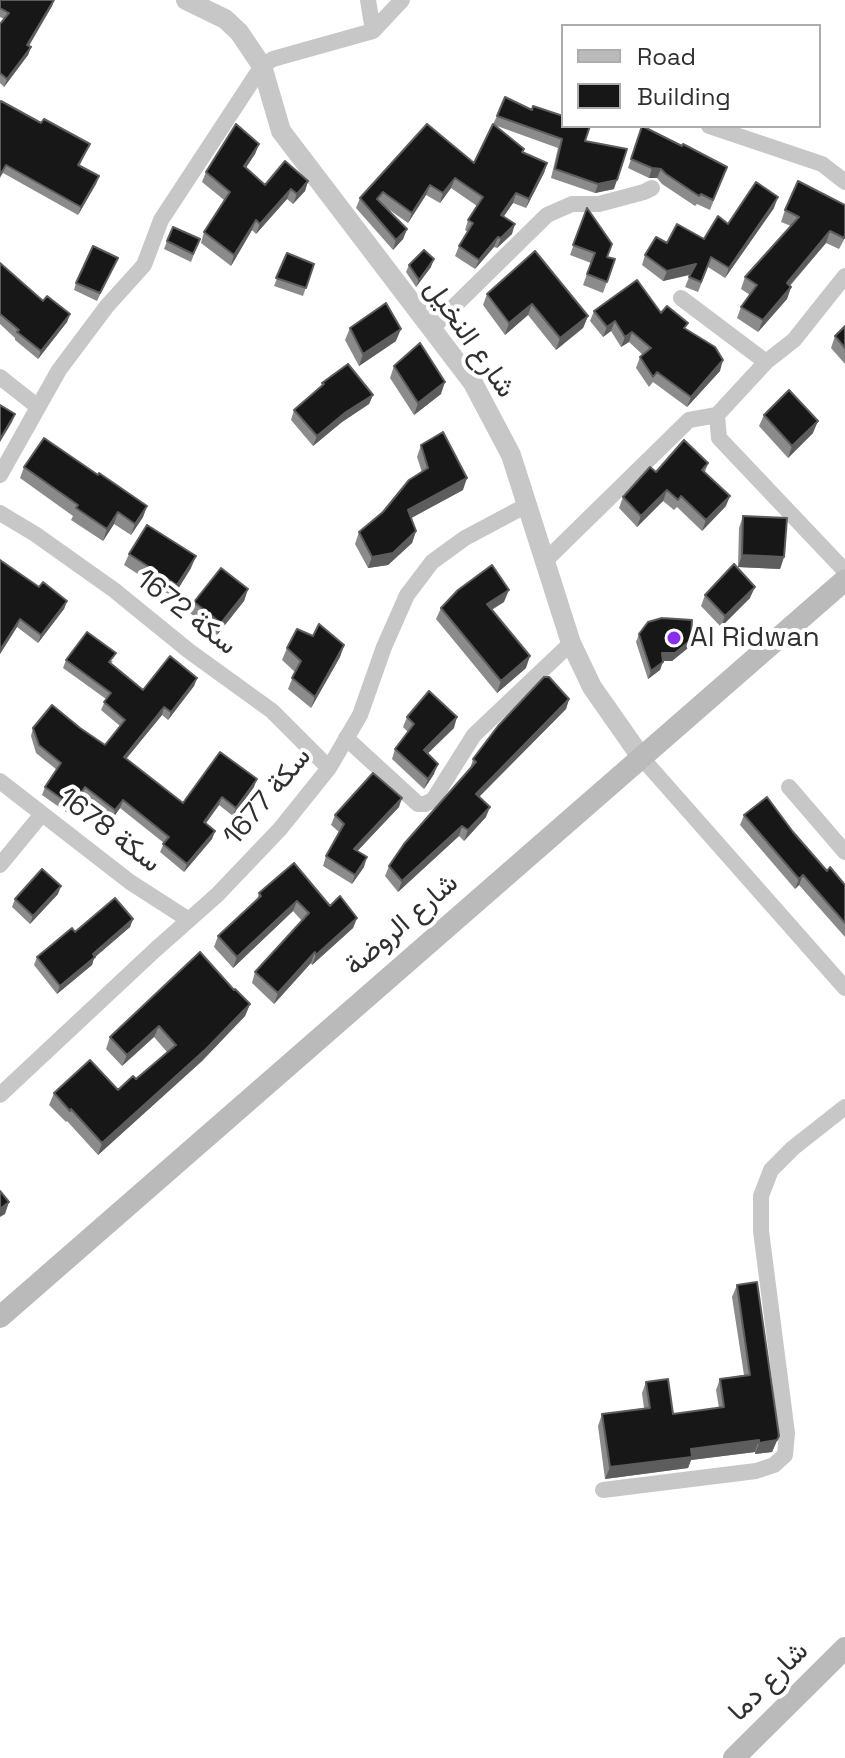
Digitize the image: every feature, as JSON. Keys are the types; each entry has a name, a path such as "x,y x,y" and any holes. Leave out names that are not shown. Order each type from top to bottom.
{"main road":[{"name":"شارع الروضة","path":"0,1317 845,580"},
{"name":"شارع دما","path":"734,1758 845,1648"}],"street":[{"name":"شارع النخيل","path":"186,0 225,19 239,32 262,66 281,131 473,383 511,455 571,643 592,687 641,757"},
{"path":"368,0 373,31"},
{"path":"0,475 59,370 107,306 144,265 161,220 262,66 273,59 373,31 402,0"},
{"path":"715,128 822,164 845,182"},
{"path":"431,329 547,215 572,204 599,204 652,188"},
{"path":"545,561 689,420 717,415 766,362 794,340 845,276"},
{"path":"681,298 766,362"},
{"path":"0,377 38,407"},
{"path":"717,415 719,438 845,571"},
{"name":"سكة 1677","path":"0,1095 217,895 280,829 329,768 360,715 384,647 407,595 432,562 465,538 527,505"},
{"name":"سكة 1672","path":"0,513 114,590 189,651 272,711 329,768"},
{"path":"346,738 418,804 425,804 433,800 474,735 571,643"},
{"path":"641,757 845,988"},
{"name":"سكة 1678","path":"0,781 130,882 189,920"},
{"path":"789,787 845,852"},
{"path":"0,865 42,814"},
{"path":"603,1490 756,1471 774,1465 785,1455 787,1433 761,1231 761,1196 771,1170 793,1148 845,1107"}],"building":[{"path":"0,0 54,0 27,45 31,47 7,79 0,73 0,24 9,13 0,8"},
{"path":"505,97 532,110 533,106 561,115 561,128 589,128 585,141 627,149 617,180 598,184 555,169 562,139 497,116"},
{"path":"1,101 41,123 44,119 90,144 78,165 99,176 81,207 6,165 0,175"},
{"path":"236,124 259,144 244,166 265,185 285,161 308,181 297,194 291,189 260,224 256,220 234,255 204,232 230,192 206,172"},
{"path":"427,124 474,163 493,124 524,149 522,152 547,163 529,199 516,193 501,215 515,224 501,238 498,237 479,260 459,246 473,223 468,220 483,197 455,178 443,193 430,185 412,213 383,192 377,199 407,229 396,240 360,198"},
{"path":"641,128 646,128 727,167 713,200 701,194 699,196 661,169 631,159"},
{"path":"798,181 845,205 845,235 844,238 830,231 787,283 791,287 763,320 741,307 757,285 745,277 799,217 785,210"},
{"path":"756,182 778,197 729,268 711,257 701,282 689,277 696,264 667,271 645,255 656,237 667,243 677,224 704,239 718,216 728,224"},
{"path":"587,208 612,244 607,257 615,259 607,282 587,274 595,253 573,245"},
{"path":"173,227 200,239 193,254 167,241"},
{"path":"93,246 118,258 100,293 76,283"},
{"path":"424,250 434,259 419,280 409,265"},
{"path":"535,251 588,316 560,338 532,304 509,323 487,294"},
{"path":"287,253 314,264 306,288 276,278"},
{"path":"0,263 43,301 47,296 70,314 41,351 0,314"},
{"path":"637,280 661,313 667,306 688,323 684,328 715,347 723,360 691,397 657,372 653,377 640,357 651,348 632,332 625,337 615,321 607,327 594,311"},
{"path":"386,303 401,329 363,354 350,328"},
{"path":"845,326 845,348 835,336"},
{"path":"420,343 445,382 418,403 394,366"},
{"path":"348,364 373,395 317,436 294,410"},
{"path":"789,390 818,421 792,446 764,415"},
{"path":"0,405 15,414 0,439"},
{"path":"443,432 467,478 408,510 416,531 393,553 372,557 359,532 383,512 409,480 428,468 421,445"},
{"path":"44,438 147,506 135,524 118,512 107,529 24,467"},
{"path":"684,440 708,463 702,470 730,496 706,520 681,496 678,500 667,490 641,516 623,497 650,467 656,472"},
{"path":"743,516 787,518 784,557 742,555"},
{"path":"147,525 196,556 177,585 129,554"},
{"path":"0,560 39,587 43,582 67,601 41,635 20,619 0,650"},
{"path":"734,564 755,587 725,616 705,595"},
{"path":"492,565 509,590 487,604 530,656 501,681 441,608 458,590"},
{"path":"221,568 248,589 221,623 194,602"},
{"path":"662,618 692,620 691,640 675,653 662,653 663,662 651,671 639,634 648,622"},
{"path":"319,624 344,645 315,697 292,678 301,661 287,648 297,629 313,636"},
{"path":"87,632 116,653 109,662 143,690 170,656 197,678 171,712 164,707 124,757 183,803 220,752 257,779 236,808 222,797 204,822 215,831 187,864 163,844 169,837 123,800 115,810 85,787 72,806 45,787 61,763 39,745 33,728 52,705 105,745 125,720 104,702 111,693 66,660"},
{"path":"544,677 549,677 569,699 476,794 490,807 468,830 462,826 402,881 389,866 404,844 476,762 473,759 498,726"},
{"path":"429,691 457,717 424,750 438,764 428,779 395,749 414,724 407,717"},
{"path":"373,773 402,798 354,849 367,857 355,875 326,856 344,824 335,815"},
{"path":"767,797 827,871 830,867 845,885 845,923 803,875 799,879 744,815"},
{"path":"294,863 330,906 340,896 357,918 316,955 315,952 278,993 255,972 309,913 297,901 237,957 218,936 261,896 259,893"},
{"path":"42,869 61,886 33,916 15,899"},
{"path":"115,898 133,919 60,986 37,957 72,928 75,932"},
{"path":"200,952 250,1004 206,1049 102,1143 54,1093 90,1060 118,1090 176,1045 159,1026 127,1055 110,1037"},
{"path":"0,1191 9,1202 0,1209"},
{"path":"757,1282 779,1436 777,1440 691,1449 692,1457 610,1467 602,1414 650,1408 646,1382 668,1379 673,1414 724,1407 720,1379 750,1375 737,1285"}],"place":[{"name":"Al Ridwan","path":"674,638"}]}
